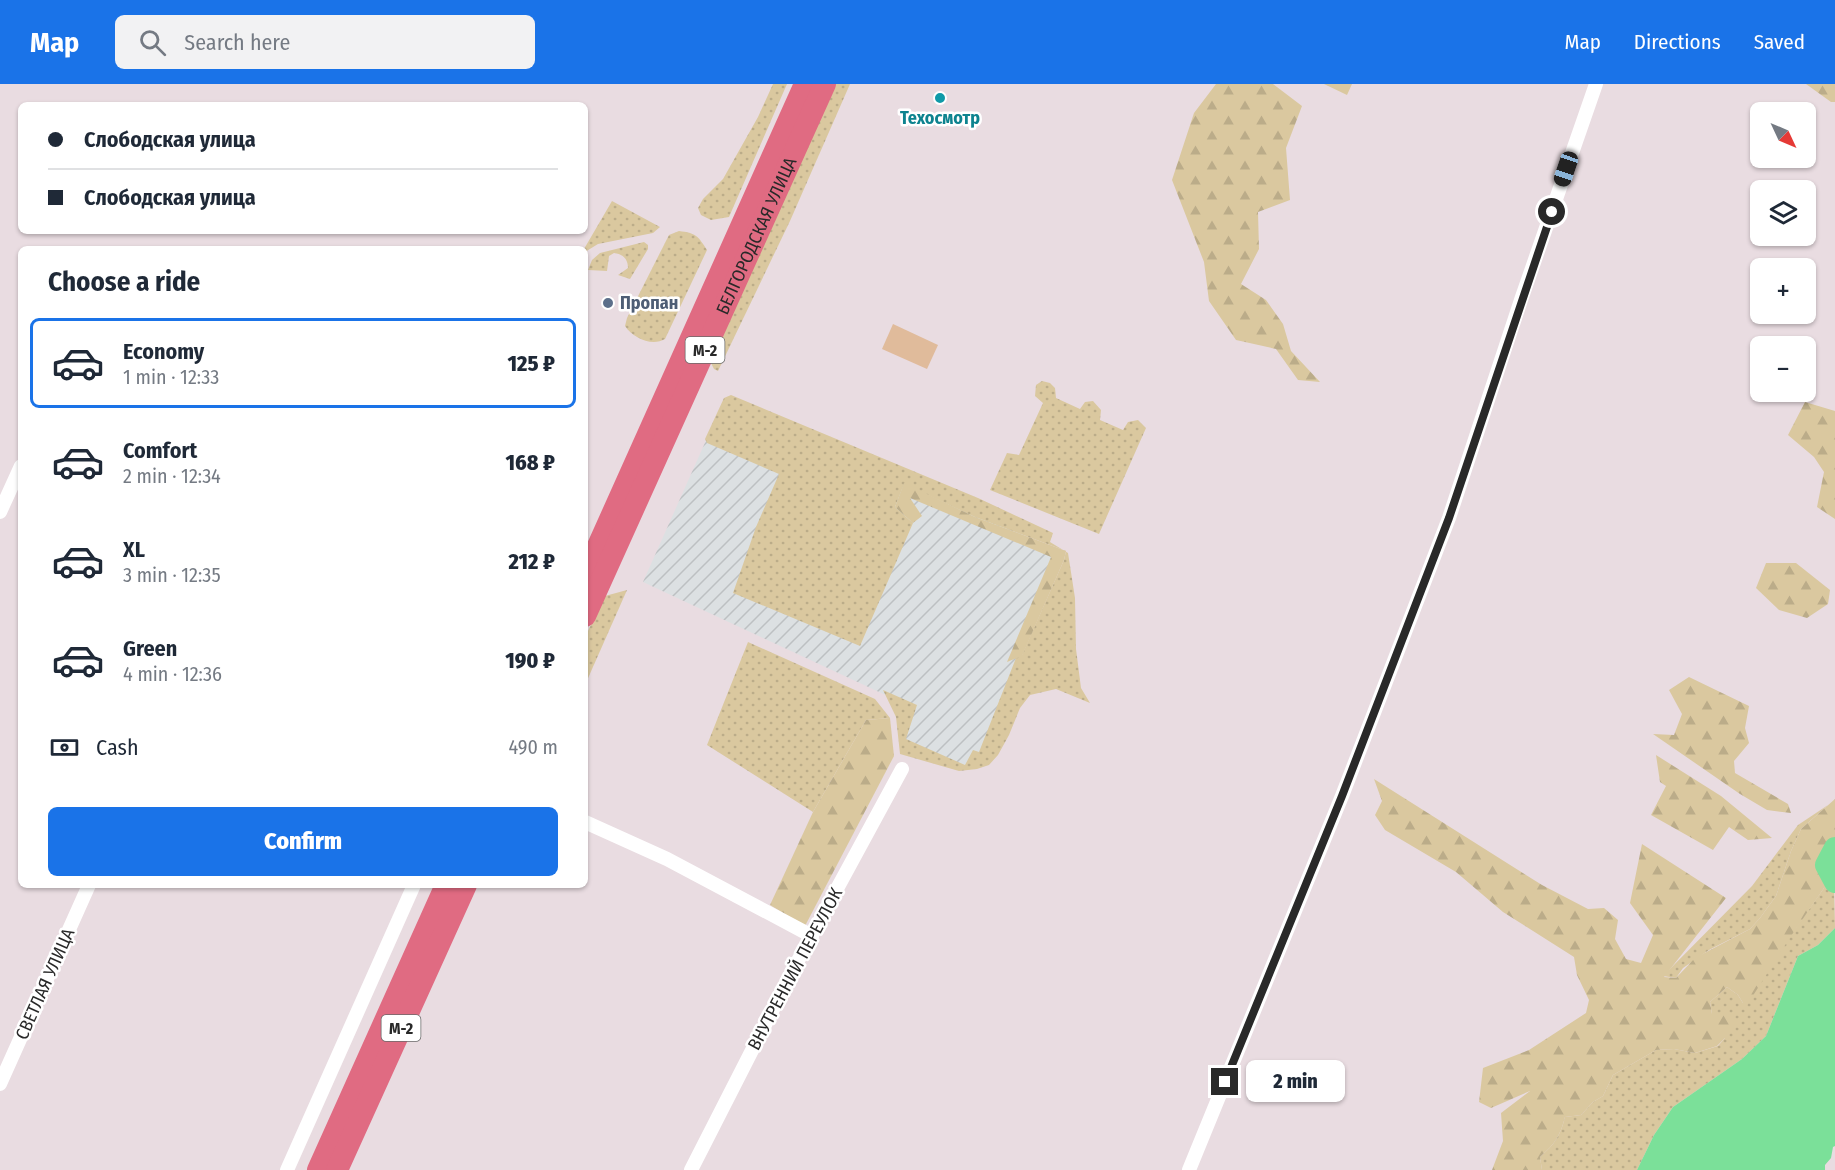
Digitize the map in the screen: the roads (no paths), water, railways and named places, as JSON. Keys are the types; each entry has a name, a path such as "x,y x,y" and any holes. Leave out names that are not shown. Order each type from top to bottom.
{"main road":[{"name":"БЕЛГОРОДСКАЯ УЛИЦА","path":"588,564 805,84"},
{"name":"БЕЛГОРОДСКАЯ УЛИЦА","path":"588,609 825,84"},
{"name":"М-2","path":"318,1170 445,888"},
{"name":"М-2","path":"337,1170 465,888"}],"street":[{"path":"1189,1170 1342,796 1449,518 1596,84"},
{"path":"0,512 18,473"},
{"name":"ВНУТРЕННИЙ ПЕРЕУЛОК","path":"691,1170 794,968 903,769"},
{"path":"588,823 668,859 812,936"},
{"name":"СВЕТЛАЯ УЛИЦА","path":"0,1084 88,888"},
{"path":"287,1170 413,888"}],"waterway":[{"path":"1835,848 1826,865 1835,882"}],"place":[{"name":"Техосмотр","path":"940,98"},
{"name":"Пропан","path":"608,303"}]}
